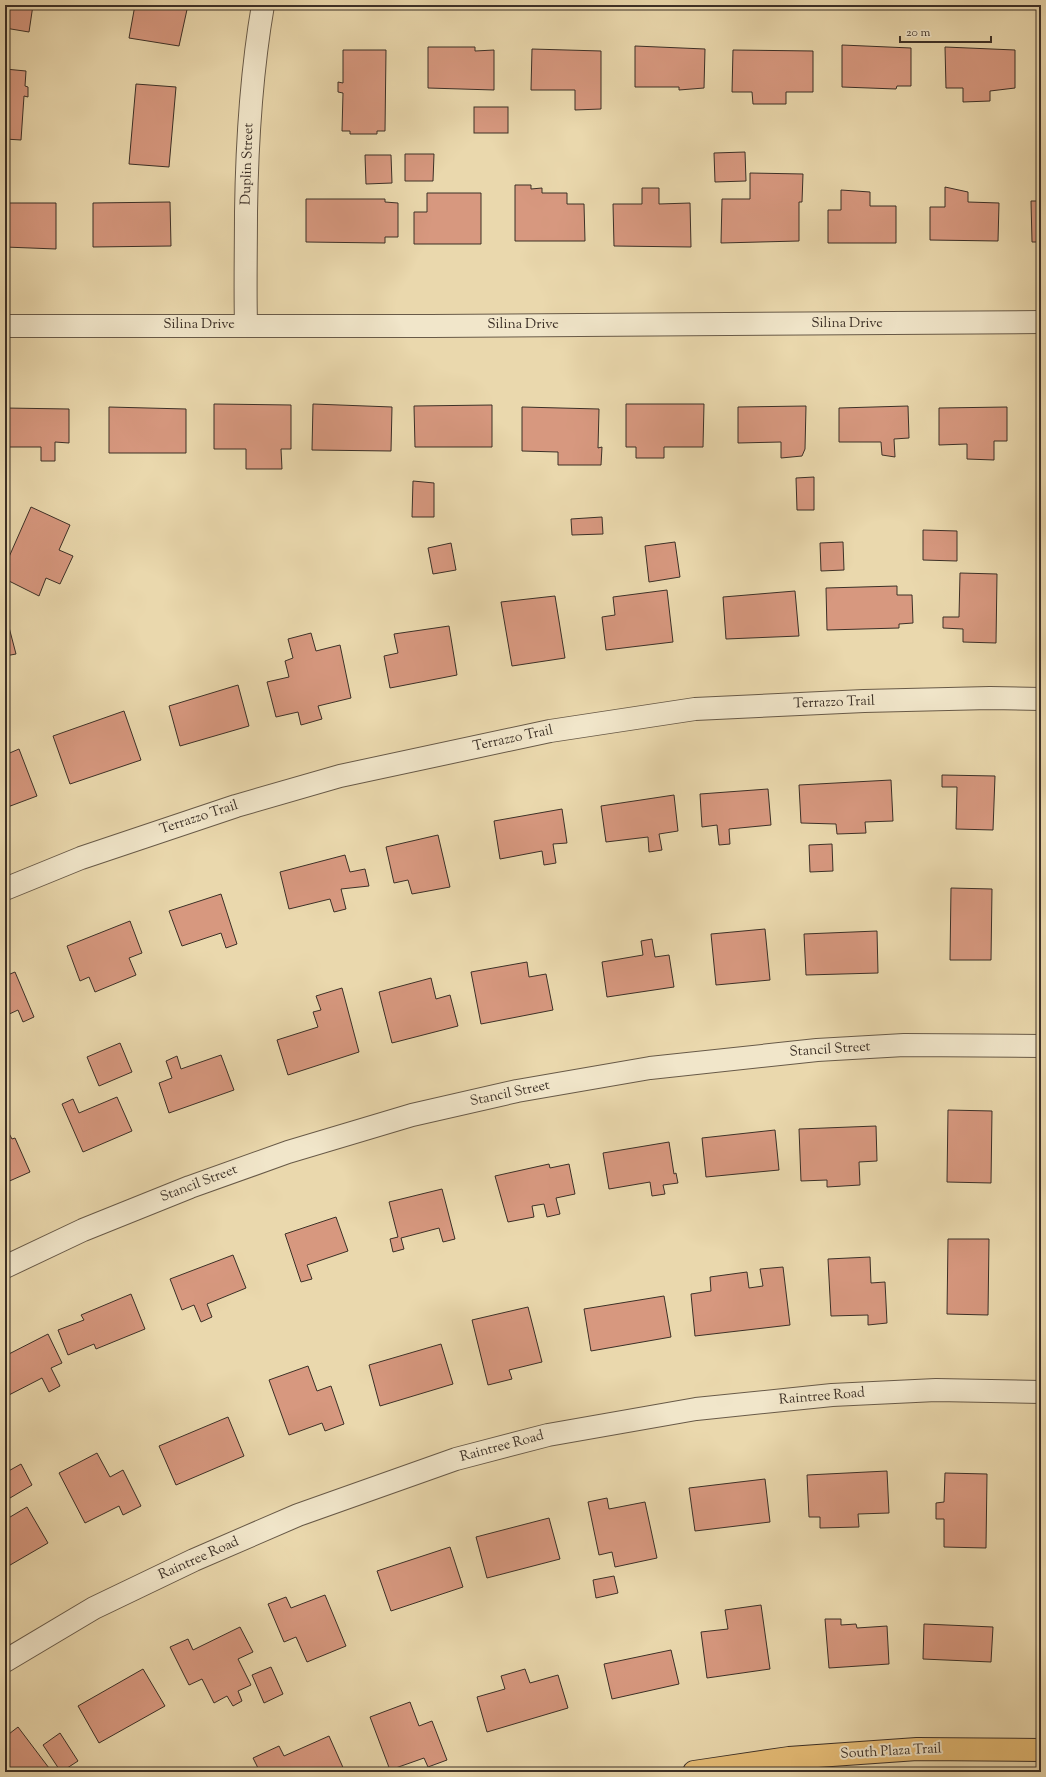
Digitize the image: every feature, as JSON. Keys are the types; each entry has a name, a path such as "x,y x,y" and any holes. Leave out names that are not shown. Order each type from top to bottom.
{"main road":[{"name":"South Plaza Trail","path":"694,1772 789,1758 917,1749 1041,1750"}],"street":[{"name":"Duplin Street","path":"246,324 245,291 248,137 254,52 263,5"},
{"name":"Silina Drive","path":"5,326 246,324 447,326 1041,322"},
{"name":"Terrazzo Trail","path":"5,890 81,858 251,802 340,776 550,731 695,709 864,701 990,698 1041,699"},
{"name":"Stancil Street","path":"5,1267 90,1227 190,1187 288,1152 412,1115 517,1091 650,1068 817,1050 904,1045 1041,1046"},
{"name":"Raintree Road","path":"5,1661 94,1608 194,1560 298,1515 456,1459 548,1435 696,1409 832,1395 936,1390 1041,1392"}],"building":[{"path":"5,5 33,5 29,32 5,28"},
{"path":"135,5 188,5 179,46 129,38"},
{"path":"842,45 911,48 911,86 897,86 896,89 842,87"},
{"path":"635,46 705,49 704,88 679,90 679,87 635,87"},
{"path":"428,47 475,47 475,51 494,50 494,90 428,88"},
{"path":"945,47 1015,50 1015,88 990,91 990,101 963,102 963,88 946,88"},
{"path":"532,49 601,51 601,109 575,110 575,90 531,90"},
{"path":"343,50 386,50 385,131 377,131 377,134 350,134 350,131 342,131 343,93 338,92 338,82 343,83"},
{"path":"733,50 813,51 813,92 786,92 786,104 753,104 752,92 732,92"},
{"path":"5,69 26,71 25,86 28,87 28,97 24,96 21,140 5,139"},
{"path":"136,84 176,87 169,167 129,164"},
{"path":"474,107 508,107 508,133 474,133"},
{"path":"745,152 746,181 715,182 714,153"},
{"path":"405,154 434,154 433,181 405,181"},
{"path":"365,155 391,155 392,183 366,184"},
{"path":"750,173 803,174 802,202 799,202 799,241 721,243 722,199 750,199"},
{"path":"515,185 531,185 531,189 542,188 542,193 567,193 567,204 584,204 585,241 515,241"},
{"path":"945,187 968,192 968,202 999,203 998,241 930,240 930,207 945,207"},
{"path":"642,188 659,188 659,204 690,203 691,247 614,246 613,204 642,204"},
{"path":"841,190 870,192 870,206 896,206 896,243 828,243 828,210 841,210"},
{"path":"427,193 481,193 481,244 414,244 414,212 427,212"},
{"path":"306,199 385,199 385,202 398,203 398,237 385,237 385,243 306,242"},
{"path":"1031,201 1041,201 1041,242 1032,242"},
{"path":"170,202 171,246 93,247 93,203"},
{"path":"5,203 56,203 56,249 5,247"},
{"path":"214,404 291,405 291,449 281,449 282,469 246,469 246,449 214,449"},
{"path":"313,404 392,407 391,451 312,450"},
{"path":"626,404 704,404 703,447 664,447 664,458 636,458 636,447 626,447"},
{"path":"492,405 492,447 415,447 414,406"},
{"path":"806,406 805,449 802,456 781,458 781,442 738,443 738,407"},
{"path":"908,406 909,438 894,439 895,457 882,455 881,442 839,442 839,408"},
{"path":"109,407 186,409 186,453 109,453"},
{"path":"522,407 599,409 598,448 602,447 601,465 558,465 558,452 522,451"},
{"path":"1007,407 1007,441 994,441 994,460 967,459 967,444 939,445 939,408"},
{"path":"5,408 69,409 69,443 55,442 55,461 41,461 41,447 5,447"},
{"path":"814,477 814,510 797,510 796,478"},
{"path":"413,481 434,483 434,517 412,517"},
{"path":"31,507 70,525 59,550 73,556 60,584 46,578 39,596 5,579 5,566"},
{"path":"602,517 603,534 572,535 571,519"},
{"path":"923,530 957,531 957,561 923,560"},
{"path":"675,542 680,577 649,582 645,546"},
{"path":"843,542 844,570 821,571 820,543"},
{"path":"451,543 456,570 433,574 428,548"},
{"path":"960,573 997,574 996,643 963,642 963,629 943,628 943,617 959,617"},
{"path":"897,586 897,595 912,595 913,623 899,624 899,628 827,630 826,588"},
{"path":"667,590 673,642 606,650 602,617 615,615 613,597"},
{"path":"795,591 799,636 726,639 723,597"},
{"path":"555,596 565,658 512,666 501,602"},
{"path":"5,612 16,654 5,656"},
{"path":"449,626 457,675 390,688 384,656 398,653 394,634"},
{"path":"311,633 316,651 340,645 351,698 318,706 322,719 301,725 298,712 276,717 267,682 289,677 285,661 293,658 288,639"},
{"path":"238,685 249,726 180,746 169,706"},
{"path":"124,711 141,760 70,784 53,736"},
{"path":"19,749 37,796 5,808 5,755"},
{"path":"942,775 995,776 993,830 956,829 957,787 942,787"},
{"path":"891,780 893,821 865,822 866,833 837,834 836,824 801,823 799,785"},
{"path":"768,789 771,825 729,829 730,844 719,845 717,825 702,827 700,794"},
{"path":"674,795 678,831 659,834 662,850 649,852 648,837 606,842 601,806"},
{"path":"562,809 567,843 553,844 556,863 544,865 542,851 500,859 494,821"},
{"path":"438,835 450,887 412,894 408,880 394,883 386,847"},
{"path":"832,844 833,871 810,872 809,845"},
{"path":"345,855 350,872 365,869 369,886 341,889 346,909 334,912 330,899 289,909 280,872"},
{"path":"951,888 992,889 991,960 950,960"},
{"path":"221,894 237,944 226,948 221,933 182,946 169,911"},
{"path":"130,921 142,953 129,958 136,975 95,992 89,977 80,981 67,946"},
{"path":"765,929 770,980 716,985 711,934"},
{"path":"877,931 878,973 806,975 804,934"},
{"path":"652,939 655,957 669,955 674,987 607,997 602,962 643,955 641,941"},
{"path":"527,962 529,977 546,974 553,1010 481,1024 471,972"},
{"path":"15,972 34,1017 23,1022 18,1010 5,1016 5,976"},
{"path":"431,978 436,999 450,995 458,1026 392,1043 379,992"},
{"path":"342,988 359,1052 288,1075 277,1040 318,1027 313,1012 321,1010 316,996"},
{"path":"120,1043 132,1072 99,1086 87,1057"},
{"path":"221,1055 234,1090 169,1113 159,1083 172,1078 166,1061 177,1056 181,1069"},
{"path":"117,1097 132,1131 83,1152 62,1104 73,1099 79,1113"},
{"path":"948,1110 992,1111 991,1183 947,1182"},
{"path":"5,1126 12,1139 15,1138 30,1172 5,1183"},
{"path":"876,1126 877,1161 859,1162 860,1185 827,1187 827,1180 801,1181 799,1129"},
{"path":"775,1130 779,1170 706,1177 702,1138"},
{"path":"669,1142 674,1174 676,1173 678,1183 663,1185 665,1194 652,1196 650,1182 609,1189 603,1153"},
{"path":"549,1164 550,1168 569,1164 575,1194 556,1198 560,1214 547,1217 544,1204 532,1206 534,1217 508,1222 495,1176"},
{"path":"442,1189 455,1239 443,1242 439,1228 401,1238 404,1249 393,1252 390,1239 398,1237 389,1202"},
{"path":"336,1217 348,1251 307,1265 312,1279 301,1282 285,1234"},
{"path":"948,1239 989,1239 988,1315 947,1314"},
{"path":"233,1255 246,1288 207,1304 212,1317 201,1322 194,1305 182,1310 170,1279"},
{"path":"870,1257 871,1283 885,1282 887,1323 868,1325 868,1315 831,1316 828,1259"},
{"path":"783,1267 790,1325 695,1336 691,1294 711,1291 710,1277 747,1272 749,1288 763,1286 760,1269"},
{"path":"131,1294 145,1329 96,1349 94,1344 68,1355 58,1330 84,1320 81,1315"},
{"path":"664,1296 671,1337 591,1351 584,1309"},
{"path":"528,1307 542,1362 509,1370 512,1379 488,1385 472,1320"},
{"path":"48,1334 62,1363 51,1368 60,1386 49,1392 42,1378 5,1397 5,1356"},
{"path":"441,1344 453,1384 380,1406 369,1365"},
{"path":"308,1366 317,1391 331,1386 344,1424 325,1431 322,1423 289,1435 269,1380"},
{"path":"228,1417 244,1456 176,1485 159,1446"},
{"path":"97,1453 110,1477 123,1470 141,1506 123,1515 119,1506 85,1523 59,1473"},
{"path":"21,1464 32,1485 10,1498 5,1490 5,1473"},
{"path":"887,1471 889,1513 858,1514 859,1527 820,1528 820,1517 809,1517 807,1475"},
{"path":"945,1473 987,1474 986,1548 944,1547 944,1519 936,1519 936,1503 944,1502"},
{"path":"765,1479 770,1522 695,1531 689,1488"},
{"path":"607,1498 609,1509 645,1502 657,1558 615,1567 612,1552 599,1555 588,1502"},
{"path":"27,1507 48,1543 5,1568 5,1520"},
{"path":"549,1518 560,1559 487,1578 476,1537"},
{"path":"450,1547 463,1587 391,1611 377,1571"},
{"path":"614,1576 618,1593 596,1598 593,1580"},
{"path":"325,1595 346,1646 307,1662 296,1637 284,1642 268,1604 286,1597 291,1608"},
{"path":"761,1605 770,1669 707,1678 701,1632 728,1629 725,1610"},
{"path":"825,1619 841,1619 841,1625 856,1624 857,1628 887,1626 889,1664 829,1668"},
{"path":"924,1624 993,1627 991,1662 923,1659"},
{"path":"240,1627 253,1652 238,1659 251,1685 238,1691 242,1701 233,1706 227,1696 214,1703 202,1679 189,1685 170,1647 188,1639 193,1650"},
{"path":"671,1650 679,1684 612,1699 604,1664"},
{"path":"271,1667 283,1694 264,1703 252,1675"},
{"path":"143,1669 165,1706 99,1743 78,1706"},
{"path":"525,1669 530,1683 558,1675 568,1708 487,1732 477,1697 505,1689 501,1676"},
{"path":"410,1702 419,1726 432,1721 447,1760 428,1767 424,1758 390,1770 370,1717"},
{"path":"18,1727 52,1772 5,1772 5,1737"},
{"path":"60,1733 78,1761 61,1772 43,1745"},
{"path":"329,1736 345,1772 260,1772 253,1758 279,1746 284,1756"}]}
